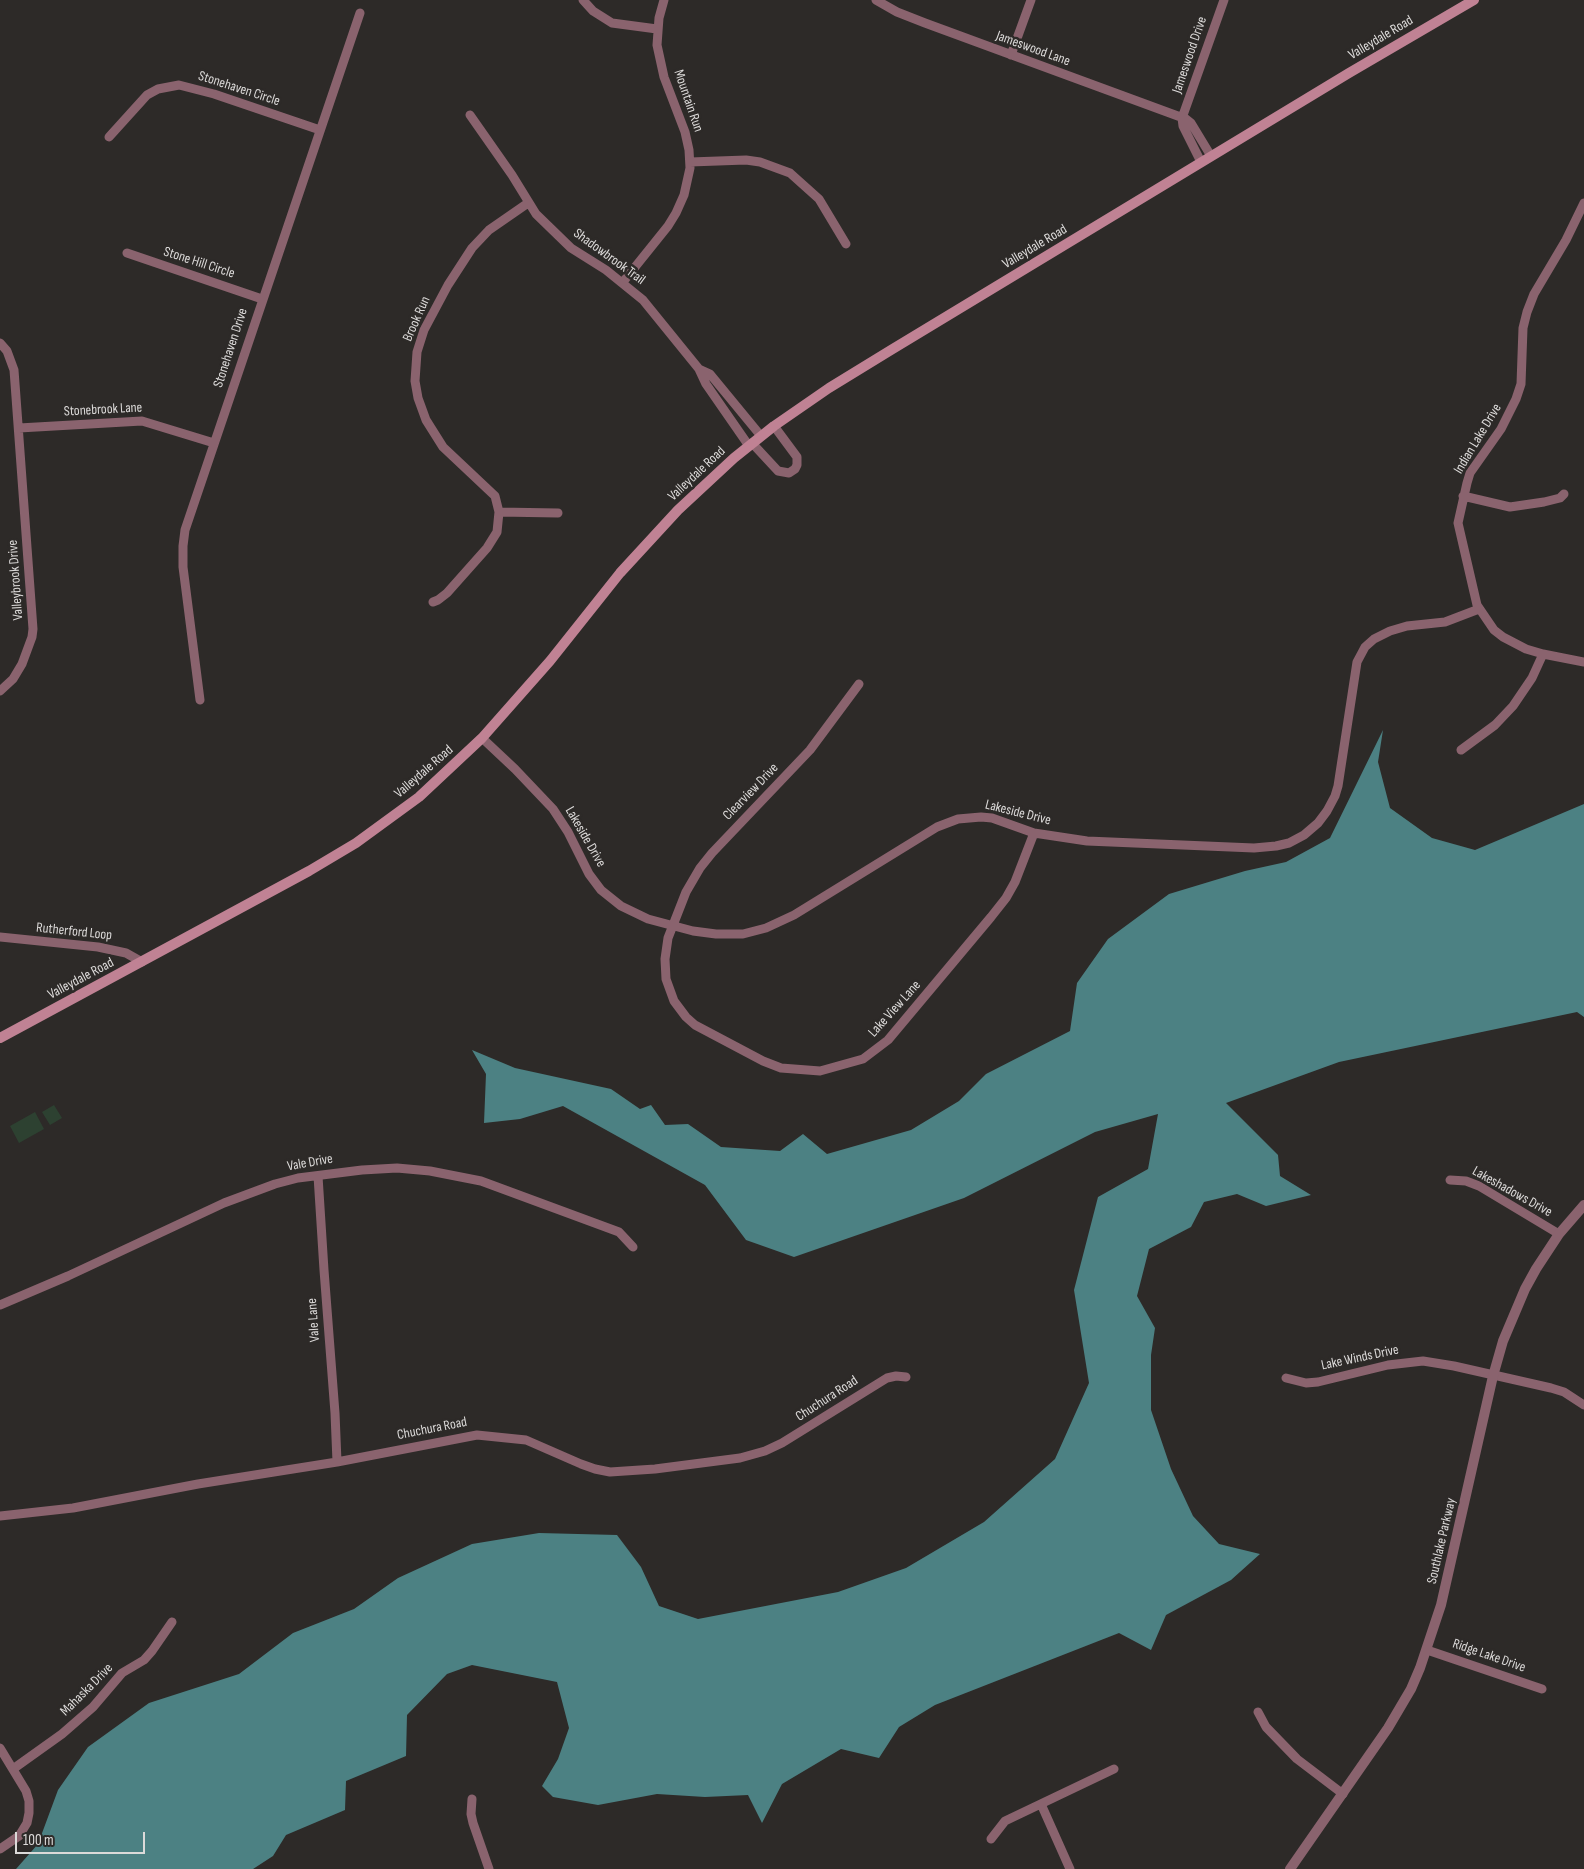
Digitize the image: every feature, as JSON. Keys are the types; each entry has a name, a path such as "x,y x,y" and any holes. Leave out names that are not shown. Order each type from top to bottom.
{"main road":[{"name":"Valleydale Road","path":"0,1038 250,904 356,843 431,787 482,738 550,661 641,549 684,504 774,426 828,388 1211,156 1474,0"}],"street":[{"path":"583,0 593,11 612,23 657,29"},
{"name":"Mountain Run","path":"622,282 668,226 676,213 684,195 690,162 685,132 660,64 657,29 664,0"},
{"name":"Jameswood Lane","path":"876,0 897,12 1182,118 1191,123 1211,156"},
{"path":"1011,55 1031,0"},
{"name":"Jameswood Drive","path":"1182,118 1224,0"},
{"name":"Stonehaven Drive","path":"200,700 183,567 183,546 188,519 360,13"},
{"name":"Stonehaven Circle","path":"109,137 147,94 158,88 179,85 214,94 320,130"},
{"name":"Shadowbrook Trail","path":"470,116 512,175 528,204 536,214 571,248 622,282 643,300 699,369 706,384 754,442"},
{"path":"1182,118 1182,126 1202,162"},
{"path":"690,162 746,160 760,162 790,173 819,199 846,244"},
{"name":"Indian Lake Drive","path":"1584,203 1566,240 1534,294 1523,328 1521,384 1514,405 1501,429 1470,473 1458,518 1460,535 1479,609 1494,630 1526,649 1584,662"},
{"name":"Brook Run","path":"499,512 495,496 443,446 426,420 418,398 415,381 416,362 424,330 448,284 465,258 489,230 528,204"},
{"name":"Stone Hill Circle","path":"127,253 262,299"},
{"name":"Valleybrook Drive","path":"0,343 12,361 20,428 33,629 22,664 13,679 0,691"},
{"path":"699,369 710,374 754,442 778,471 790,473 797,465 797,458 774,426"},
{"name":"Stonebrook Lane","path":"20,428 142,421 214,443"},
{"path":"1463,496 1510,507 1544,502 1560,498 1564,494"},
{"path":"433,602 447,593 494,538 498,527 499,512 558,513"},
{"name":"Lakeside Drive","path":"482,738 553,809 568,832 589,874 601,890 621,906 631,912 672,926 708,933 735,935 766,928 794,915 937,827 958,818 981,816 1008,822 1034,833 1094,842 1235,848 1276,846 1294,840 1304,835 1318,823 1335,796 1357,662 1365,648 1374,639 1390,630 1407,626 1445,622 1479,609"},
{"path":"1461,750 1495,725 1513,706 1532,678 1542,654"},
{"name":"Clearview Drive","path":"672,926 686,892 700,868 724,839 810,750 859,684"},
{"name":"Lake View Lane","path":"672,926 666,949 666,979 674,1001 691,1021 718,1038 781,1068 808,1071 831,1069 863,1059 879,1048 926,997 1006,898 1025,859 1034,833"},
{"name":"Rutherford Loop","path":"0,937 106,948 126,953 142,962"},
{"name":"Vale Drive","path":"0,1305 68,1276 224,1203 274,1184 362,1170 397,1168 430,1171 511,1191 619,1232 634,1247"},
{"name":"Vale Lane","path":"318,1176 337,1462"},
{"name":"Lakeshadows Drive","path":"1450,1180 1466,1181 1478,1186 1559,1234"},
{"name":"Southlake Parkway","path":"1290,1869 1400,1709 1414,1682 1427,1650 1441,1605 1493,1376 1504,1341 1525,1289 1559,1234 1584,1205"},
{"name":"Lake Winds Drive","path":"1286,1378 1306,1383 1318,1382 1388,1364 1414,1361 1438,1363 1564,1392 1584,1405"},
{"name":"Chuchura Road","path":"0,1516 73,1508 198,1484 337,1462 477,1435 526,1440 581,1464 610,1472 655,1469 740,1458 766,1451 782,1443 887,1378 896,1376 906,1377"},
{"name":"Mahaska Drive","path":"13,1769 62,1734 93,1707 122,1673 144,1660 152,1652 172,1622"},
{"name":"Ridge Lake Drive","path":"1427,1650 1542,1689"},
{"path":"1258,1712 1266,1726 1297,1760 1343,1794"},
{"path":"0,1748 26,1791 29,1801 27,1823 19,1836 0,1849"},
{"path":"992,1839 1005,1821 1114,1769"},
{"path":"472,1799 472,1823 489,1869"},
{"path":"1041,1804 1070,1869"}],"green space":[{"path":"54,1105 62,1118 50,1125 42,1112"},
{"path":"35,1112 44,1129 19,1143 10,1126"}],"water":[{"path":"1383,730 1378,762 1390,808 1432,838 1475,850 1584,804 1584,1017 1577,1012 1339,1062 1226,1103 1278,1155 1280,1176 1311,1195 1266,1206 1237,1194 1204,1202 1191,1227 1149,1249 1137,1296 1155,1328 1151,1355 1151,1410 1171,1469 1193,1516 1219,1544 1260,1554 1231,1580 1166,1615 1151,1650 1119,1633 935,1705 899,1727 879,1758 841,1749 782,1784 762,1823 748,1795 705,1797 657,1794 598,1805 553,1797 542,1786 558,1759 569,1728 557,1682 472,1665 447,1674 407,1715 406,1756 346,1781 345,1810 286,1835 273,1856 253,1869 16,1869 38,1844 58,1790 88,1747 149,1703 239,1674 293,1633 354,1609 398,1578 472,1544 539,1533 617,1535 641,1567 659,1606 698,1619 838,1592 906,1568 984,1522 1055,1459 1089,1383 1074,1290 1098,1197 1148,1169 1158,1114 1095,1132 964,1198 794,1257 746,1240 705,1185 563,1106 520,1119 484,1123 486,1074 472,1050 515,1068 611,1089 640,1109 651,1105 665,1125 688,1124 721,1147 780,1151 803,1134 827,1154 911,1130 959,1101 986,1074 1070,1031 1077,983 1108,939 1169,894 1245,871 1286,862 1330,838"}]}
